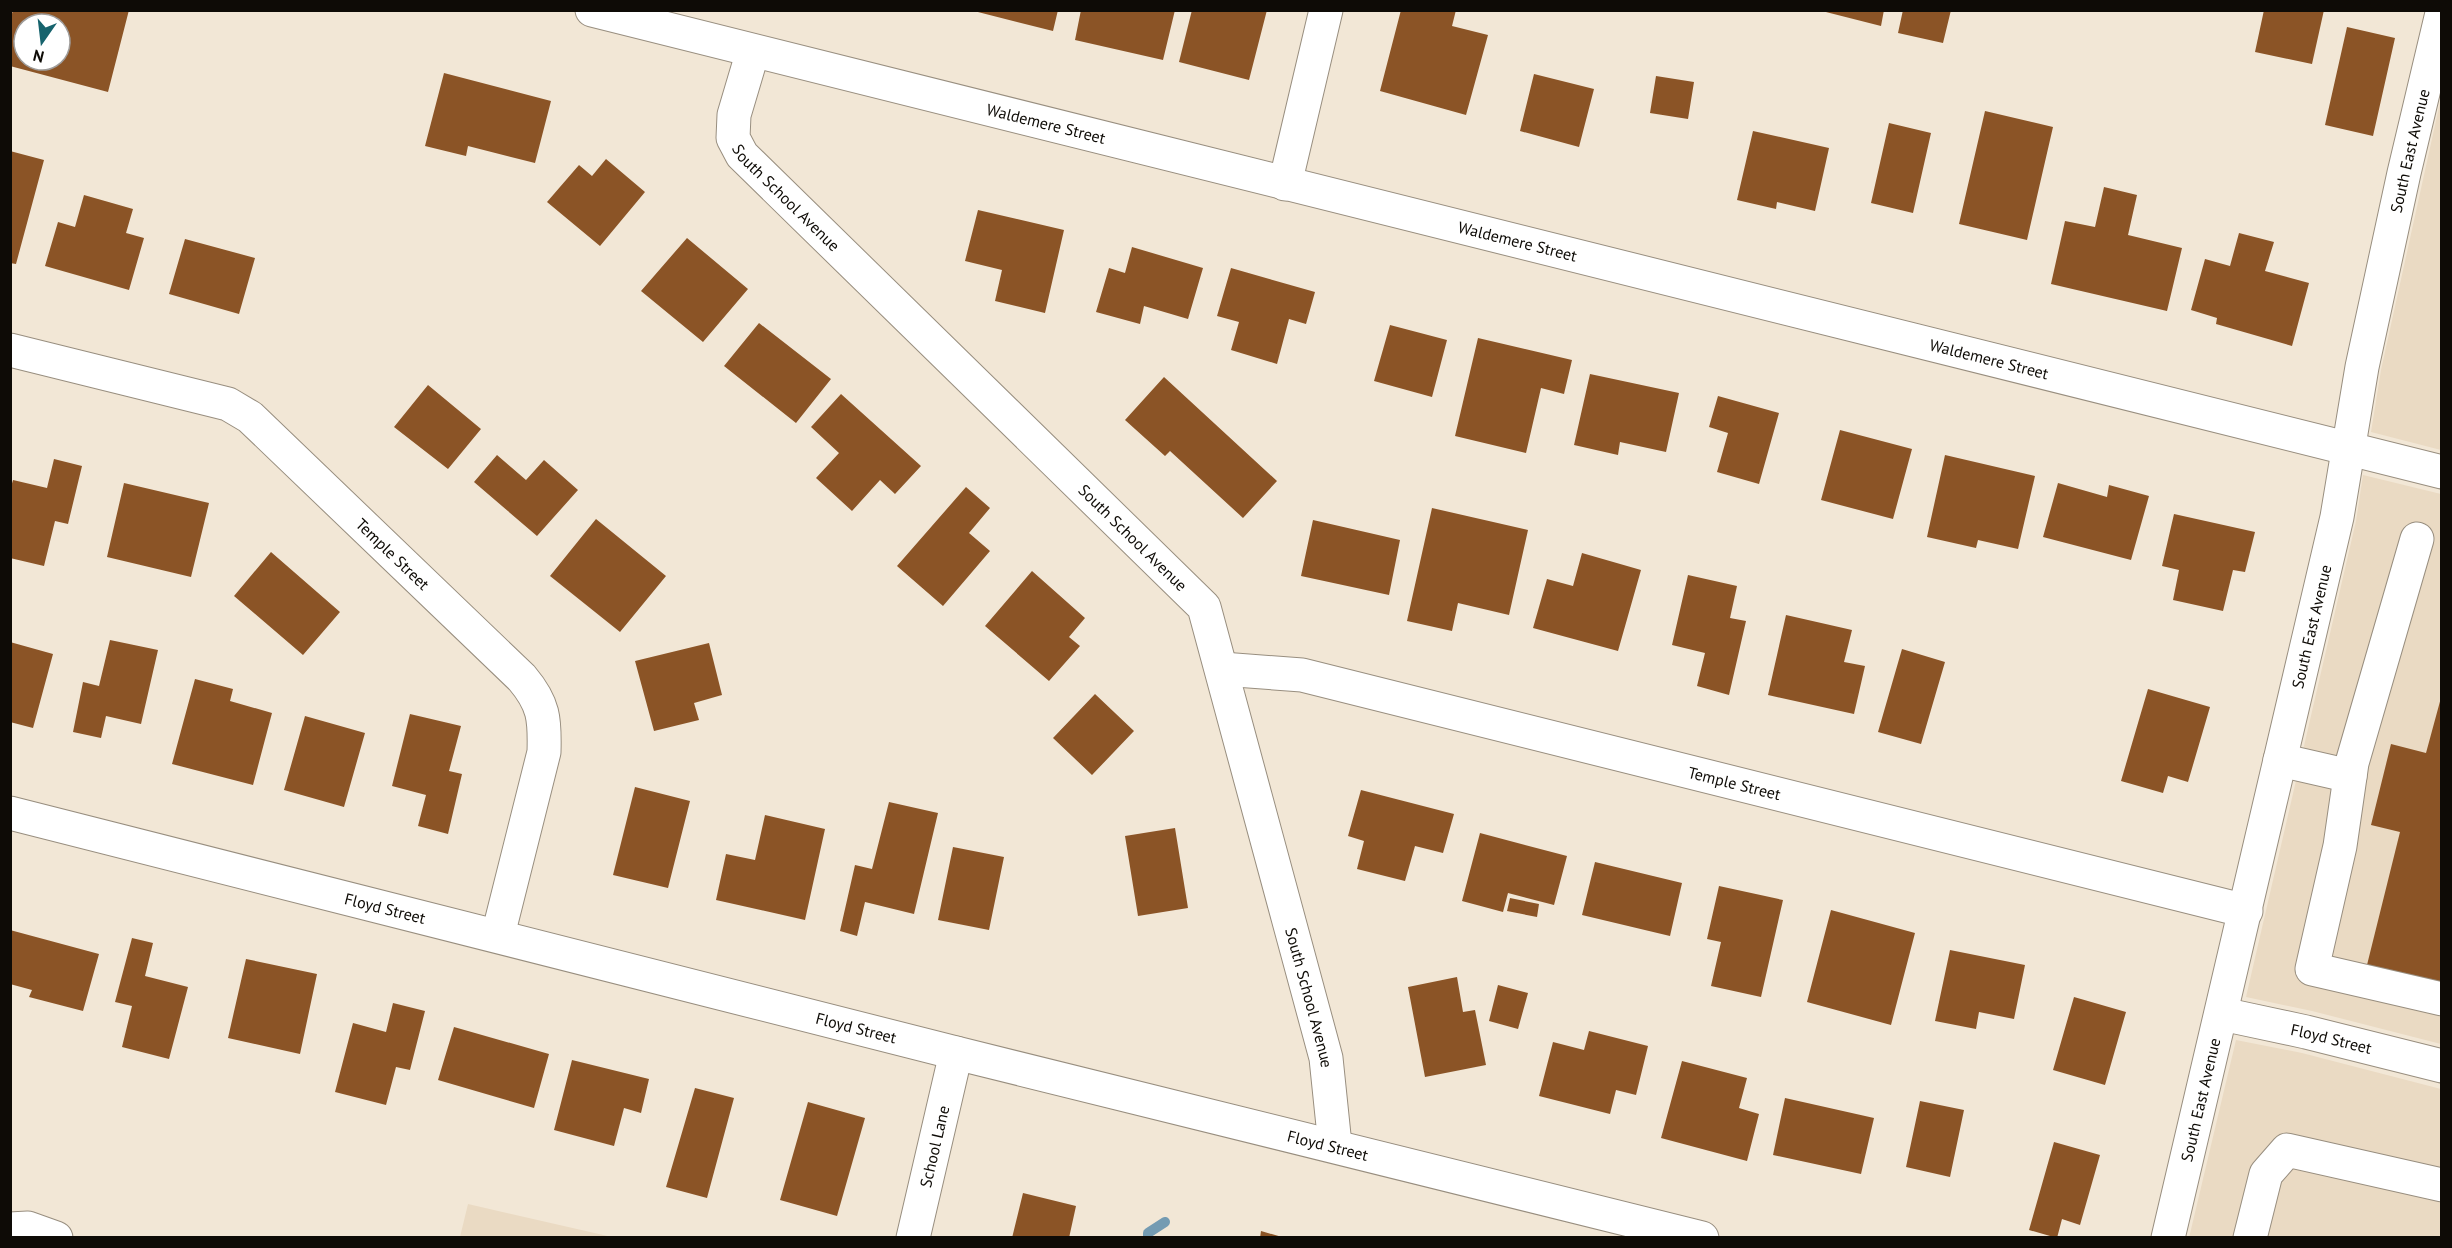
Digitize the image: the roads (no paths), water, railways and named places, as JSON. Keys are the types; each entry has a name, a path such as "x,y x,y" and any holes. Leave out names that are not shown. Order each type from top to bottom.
{"street":[{"name":"Waldemere Street","path":"592,10 2442,472"},
{"path":"1285,184 1326,10"},
{"name":"South East Avenue","path":"2168,1238 2337,517 2377,298 2442,13"},
{"name":"South School Avenue","path":"753,51 734,115 733,138 742,155 1204,607 1326,1058 1335,1145"},
{"name":"Temple Street","path":"10,350 228,404 250,417 534,692 545,721 544,752 498,935"},
{"path":"2418,538 2350,776 2340,846 2312,969 2442,999"},
{"name":"Temple Street","path":"1222,669 1302,675 2246,911"},
{"path":"2280,760 2350,776"},
{"name":"Floyd Street","path":"10,813 956,1053 1335,1145 1702,1238"},
{"name":"Floyd Street","path":"2222,1014 2306,1032 2442,1066"},
{"name":"School Lane","path":"913,1238 956,1053"},
{"path":"2250,1238 2266,1174 2287,1150 2442,1185"},
{"path":"10,1229 28,1228 56,1238"}],"waterway":[{"path":"1148,1238 1148,1233 1165,1222"}]}
